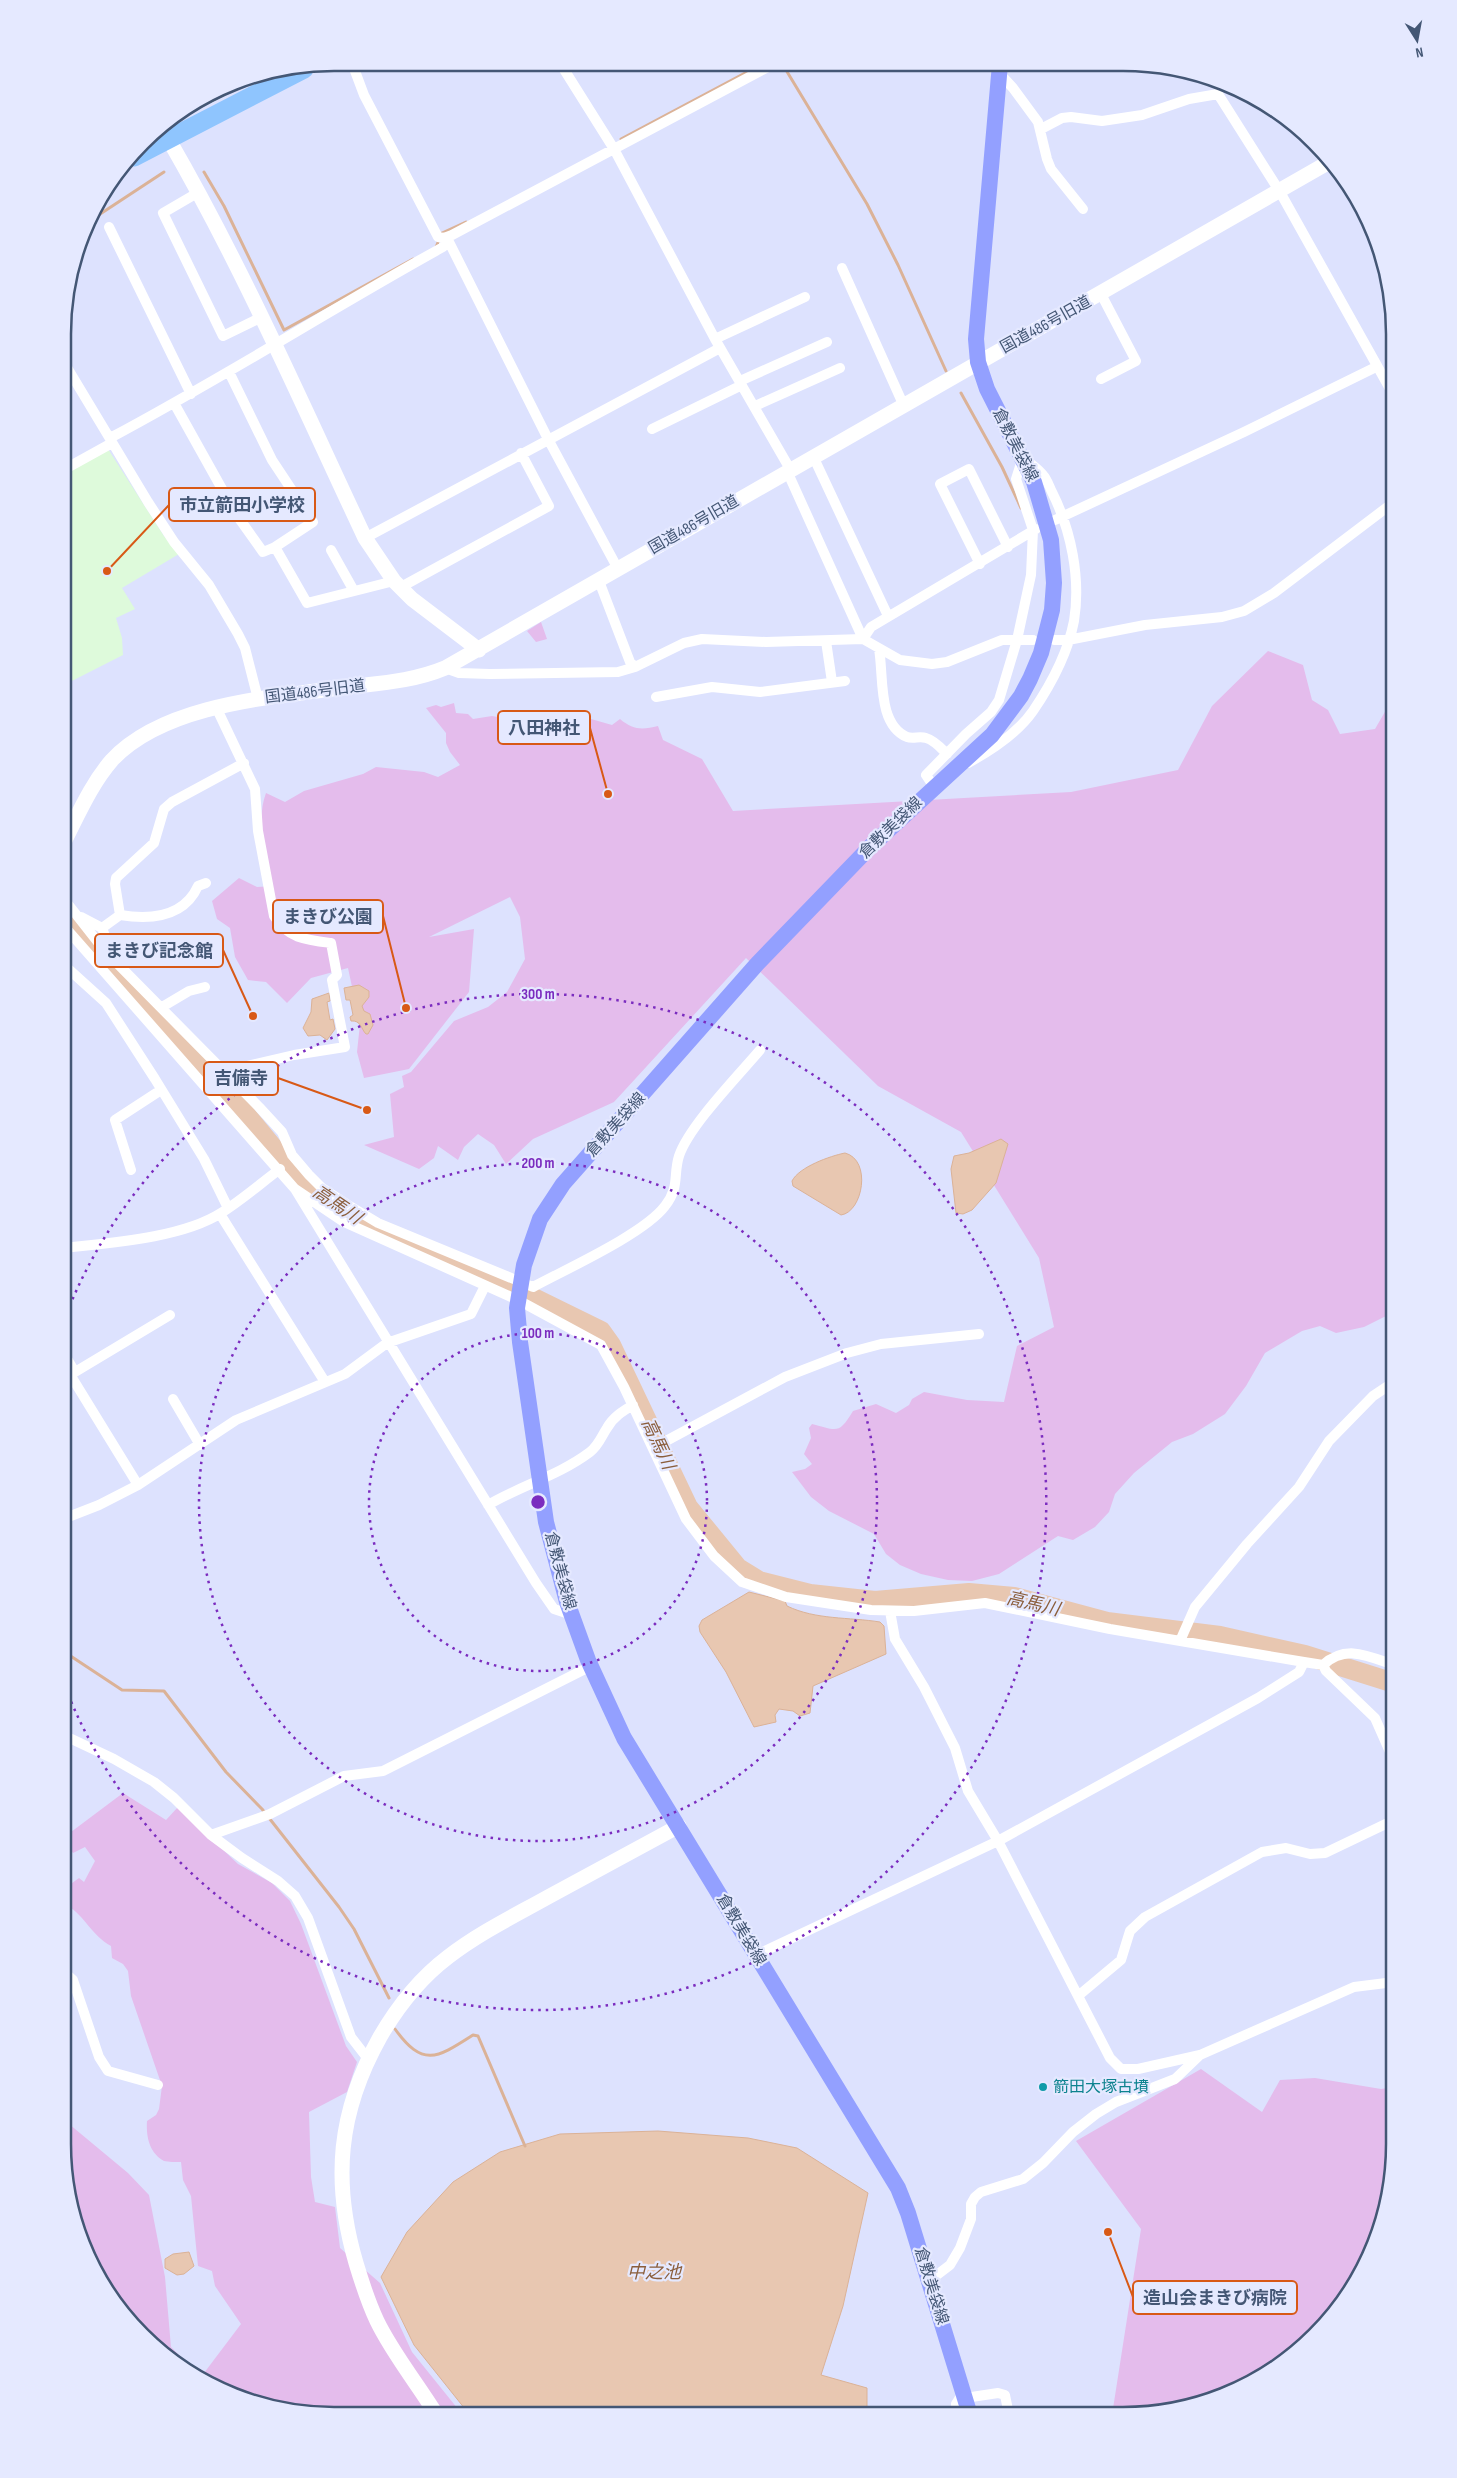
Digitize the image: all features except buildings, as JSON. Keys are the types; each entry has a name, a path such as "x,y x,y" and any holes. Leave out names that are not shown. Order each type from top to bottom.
{"highway":[{"path":"148,148 171,133 290,75"}],"main road":[{"name":"倉敷美袋線","path":"967,2407 908,2213 898,2188 624,1738 591,1666 572,1615 546,1522 520,1342 519,1291 530,1245 540,1219 564,1184 757,964 871,846 992,736 1030,679 1046,636 1054,583 1051,540 1041,499 1023,457 987,389 978,362 976,320 997,71"}],"street":[{"path":"355,71 364,95 618,569"},
{"path":"565,71 612,146 717,344 755,406 789,470 863,639 900,660 932,664 947,662 1002,640 1033,640"},
{"path":"442,238 612,146 760,71"},
{"path":"1000,71 1041,129 1051,169 1083,209"},
{"path":"1041,129 1062,118 1071,117 1102,121 1142,115 1189,99 1218,94 1280,192 1386,383"},
{"path":"171,133 276,344 366,538 397,584 412,599 479,650"},
{"name":"国道486号旧道","path":"71,829 99,777 113,759 150,733 187,716 216,707 258,699 411,679 445,668 599,581 903,404 1101,294 1324,165"},
{"path":"199,192 163,213 223,336 262,317"},
{"path":"109,227 190,394"},
{"path":"71,465 362,291 443,247 442,238"},
{"path":"842,268 903,404"},
{"path":"1101,294 1136,361 1101,379"},
{"path":"366,538 521,453 617,405 717,344 805,296"},
{"path":"652,429 741,383 827,342"},
{"path":"1059,517 1244,432 1376,367"},
{"path":"755,406 840,368"},
{"path":"174,404 236,514 262,552 275,548 314,522 272,460 229,372"},
{"path":"71,374 174,542 209,585 238,634 245,648 258,699"},
{"path":"275,548 307,603 397,584 549,506 521,453"},
{"path":"813,456 888,616"},
{"path":"934,787 926,775 966,734 991,712 999,700 1017,640 1031,575 1036,529 1016,479 1023,457 1043,474 1071,544 1076,585 1074,621 1048,686 1032,712 1004,741 947,775"},
{"path":"980,564 940,484 969,469 1008,547"},
{"path":"1054,640 1068,640 1145,625 1222,617 1244,611 1274,593 1386,508"},
{"path":"863,639 871,627 888,616 980,564 1036,529"},
{"path":"331,550 354,592"},
{"path":"599,581 630,662 635,668"},
{"path":"445,668 459,672 490,674 618,672 635,668 684,642 702,639 826,641 863,639"},
{"path":"826,641 832,682"},
{"path":"879,649 887,717 896,731 908,738 926,738 940,746 947,754"},
{"path":"656,697 712,687 760,692 844,681"},
{"path":"211,1088 230,1070 294,1055 344,1047 332,980 337,975 331,943 301,939 280,927 274,916 258,831 255,789 216,707"},
{"path":"120,915 115,884 116,878 154,843 164,809 172,802 244,763"},
{"path":"102,928 120,915 150,918 184,906 192,899 198,886 206,883"},
{"path":"71,907 104,950 162,1007 224,1076 282,1132 292,1156 322,1188 378,1223 519,1291 601,1345 657,1445 686,1519 714,1556 742,1582 786,1597 821,1604 890,1611 985,1603 1110,1629 1323,1665"},
{"path":"76,913 102,928 108,944 104,950"},
{"path":"71,934 140,1013 211,1088 296,1189 387,1343 546,1600 554,1609 572,1615"},
{"path":"71,971 106,1003 204,1159 224,1211 325,1382"},
{"path":"162,1007 189,991 205,987"},
{"path":"296,1189 344,1222 485,1286 519,1291 533,1288 642,1228 665,1207 676,1186 679,1156 694,1130 760,1050"},
{"path":"131,1170 115,1120 161,1090"},
{"path":"71,1247 130,1240 192,1226 224,1211 280,1169"},
{"path":"71,1516 99,1505 138,1485 236,1420 345,1374 387,1343 471,1314 485,1286"},
{"path":"71,1375 170,1315"},
{"path":"657,1445 785,1377 847,1353 881,1344 979,1334"},
{"path":"71,1378 138,1485"},
{"path":"1180,1641 1195,1606 1247,1544 1299,1487 1329,1442 1373,1396 1386,1387"},
{"path":"173,1399 200,1445"},
{"path":"488,1505 568,1468 592,1451 617,1415 633,1405"},
{"path":"890,1611 895,1639 929,1696 955,1748 968,1791 998,1841 1110,2058 1121,2068 1138,2068 1200,2055 1354,1987 1386,1983"},
{"path":"1323,1665 1332,1656 1356,1653 1386,1662"},
{"path":"756,1955 998,1841 1258,1698 1299,1672 1304,1662"},
{"path":"1323,1665 1326,1672 1375,1718 1386,1743"},
{"path":"211,1835 268,1815 344,1776 383,1771 591,1666"},
{"path":"71,1739 114,1759 154,1782 174,1798 211,1835 278,1881 295,1896 308,1918 351,2036 368,2059"},
{"path":"1078,1996 1122,1960 1130,1931 1144,1917 1262,1852 1286,1848 1310,1854 1325,1853 1386,1824"},
{"path":"432,2407 378,2323 367,2297 347,2230 341,2179 343,2150 347,2121 355,2092 368,2059 401,2003 446,1958 477,1936 679,1826"},
{"path":"71,1978 99,2057 108,2071 158,2085"},
{"path":"929,2281 950,2265 960,2248 971,2219 971,2204 974,2197 981,2192 1023,2179 1043,2164 1073,2132 1096,2114 1116,2102 1175,2079 1200,2055"},
{"path":"956,2407 956,2404 964,2396 998,2393 1005,2395 1007,2407"}],"shaded area":[{"path":"108,449 164,536 179,554 122,588 135,609 116,618 122,638 123,655 71,681 71,470"},
{"path":"541,622 547,639 536,642 527,631"},
{"path":"1268,651 1303,665 1312,700 1328,710 1340,734 1375,729 1386,710 1386,1316 1364,1327 1336,1333 1320,1326 1302,1331 1265,1353 1246,1386 1225,1414 1193,1434 1172,1442 1134,1473 1115,1494 1109,1512 1095,1527 1073,1540 1058,1536 999,1574 972,1581 948,1580 921,1574 900,1565 886,1554 874,1534 829,1511 811,1497 792,1472 805,1469 812,1464 804,1454 811,1438 809,1428 812,1424 837,1429 844,1424 853,1411 876,1404 896,1413 909,1405 912,1399 924,1392 967,1400 1004,1402 1017,1346 1054,1327 1039,1258 961,1132 878,1086 746,958 614,1102 533,1139 506,1164 494,1145 478,1134 464,1147 458,1160 438,1146 434,1158 419,1169 364,1145 394,1137 390,1094 404,1087 402,1076 411,1072 454,1021 488,1007 507,992 525,959 520,917 510,897 429,937 474,929 469,992 409,1069 364,1078 357,1052 360,1024 348,968 311,978 287,1003 266,982 248,980 235,957 230,928 217,919 212,901 239,878 257,887 273,886 262,828 263,804 266,793 285,802 304,791 363,774 376,767 424,772 438,777 460,765 446,743 446,733 426,708 436,705 441,707 454,703 456,713 468,714 473,719 492,716 520,721 567,718 591,719 612,725 620,719 638,728 658,726 663,740 702,759 733,811 1071,792 1178,770 1212,706"},
{"path":"123,1793 166,1820 178,1807 238,1864 272,1883 290,1901 301,1924 346,2046 357,2062 347,2092 309,2112 311,2177 315,2202 335,2207 340,2248 380,2283 412,2352 456,2407 334,2407 300,2405 250,2393 204,2373 241,2324 215,2286 212,2271 198,2266 191,2196 183,2180 181,2162 164,2161 159,2158 150,2144 147,2121 156,2115 159,2109 162,2086 131,1996 128,1971 123,1964 112,1958 111,1946 104,1942 71,1908 71,1884 79,1878 84,1882 95,1861 85,1847 73,1853 71,1850 71,1832"},
{"path":"1201,2069 1262,2112 1280,2080 1315,2078 1386,2088 1384,2178 1377,2212 1359,2260 1331,2304 1296,2342 1254,2372 1207,2393 1157,2405 1113,2407 1141,2229 1076,2141"},
{"path":"71,2126 128,2173 149,2195 165,2277 171,2347 181,2357 161,2342 136,2317 106,2275 98,2260 85,2228 76,2195 73,2178"}],"water":[{"path":"359,985 369,991 369,997 362,1006 364,1011 370,1014 373,1025 368,1034 366,1034 359,1023 351,1021 350,1017 353,1015 350,1000 346,1000 344,988"},
{"path":"329,993 330,1001 327,1002 330,1020 333,1019 335,1029 327,1040 320,1035 308,1036 303,1028 311,1012 312,999"},
{"path":"1001,1139 1008,1144 996,1183 972,1210 963,1214 956,1213 951,1169 954,1156 969,1153"},
{"path":"845,1153 859,1165 861,1186 855,1205 849,1212 841,1215 793,1186 792,1181 801,1171 823,1159"},
{"path":"749,1592 785,1601 787,1606 809,1614 880,1622 884,1626 886,1654 813,1686 810,1713 800,1716 793,1711 779,1709 775,1715 776,1722 754,1727 726,1672 700,1632 699,1626 702,1620"},
{"name":"中之池","path":"658,2131 748,2138 797,2148 868,2193 843,2306 821,2375 867,2388 867,2407 463,2407 414,2345 381,2277 407,2232 453,2182 500,2152 560,2134"},
{"path":"189,2252 194,2266 184,2274 177,2275 165,2268 165,2259 173,2254"}],"waterway":[{"path":"621,139 749,71"},
{"path":"787,71 867,204 898,265 946,371"},
{"path":"100,214 164,172"},
{"path":"204,172 224,206 284,330 413,259"},
{"path":"436,247 442,233 466,222"},
{"path":"961,393 1002,467 1021,508"},
{"name":"高馬川","path":"71,922 106,963 243,1111 299,1179 339,1209 374,1229 497,1280 601,1331 611,1345 688,1507 738,1568 759,1581 810,1594 875,1601 969,1593 1014,1597 1107,1622 1220,1636 1305,1655 1386,1680"},
{"path":"71,1656 122,1690 164,1691 226,1772 262,1809 339,1907 354,1929 389,1998"},
{"path":"395,2029 414,2050 422,2054 431,2055 450,2049 473,2035 478,2036 525,2146"}],"place":[{"name":"市立箭田小学校","path":"107,571"},
{"name":"八田神社","path":"608,794"},
{"name":"まきび公園","path":"406,1008"},
{"name":"まきび記念館","path":"253,1016"},
{"name":"吉備寺","path":"367,1110"},
{"name":"箭田大塚古墳","path":"1043,2087"},
{"name":"造山会まきび病院","path":"1108,2232"}]}
